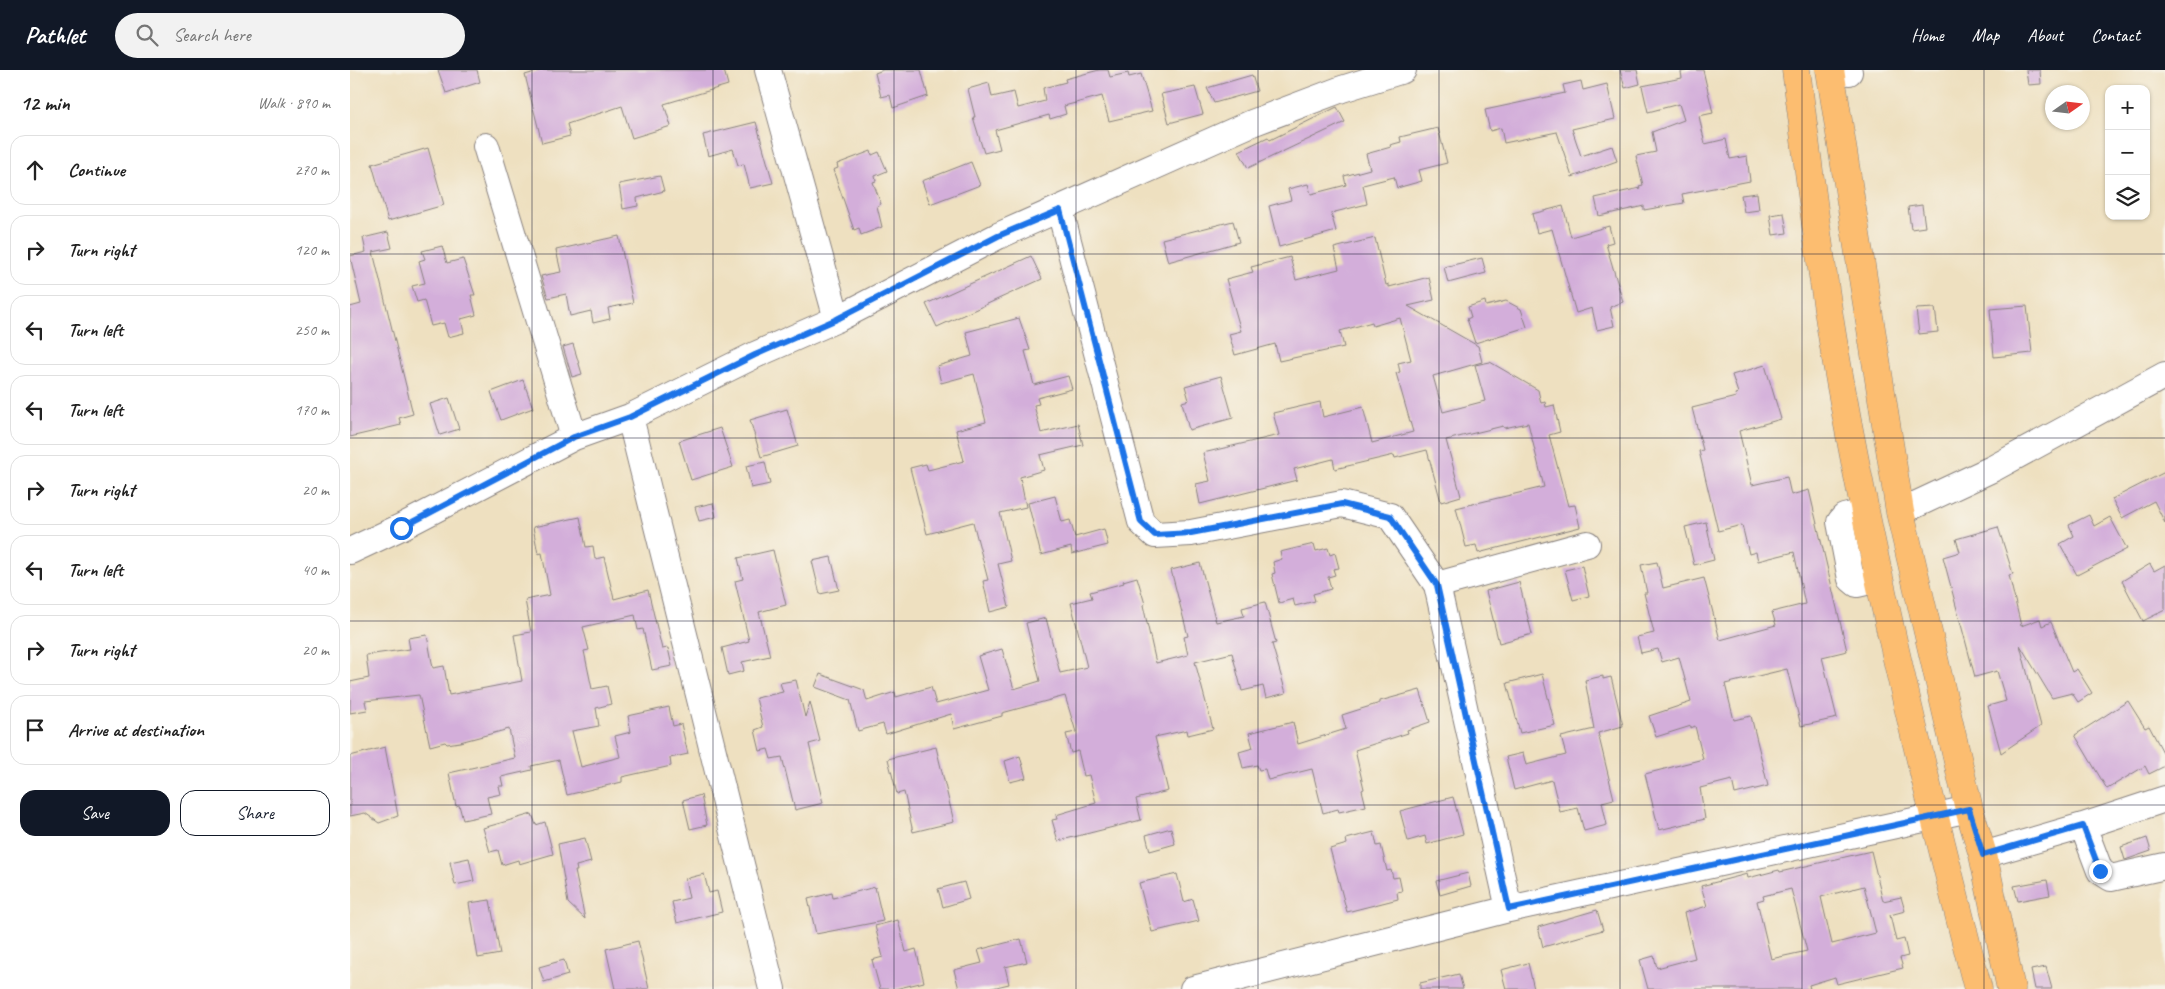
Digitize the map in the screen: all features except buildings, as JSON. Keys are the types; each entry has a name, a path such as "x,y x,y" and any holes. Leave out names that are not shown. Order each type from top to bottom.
{"main road":[{"path":"1796,70 1833,340 1865,512 1934,818 1978,989"},
{"path":"1842,71 1900,512 1969,809 1983,855 2011,989"}],"street":[{"path":"768,70 837,319"},
{"path":"350,551 401,528 574,437 630,417 755,355 837,319 998,236 1252,123 1342,89 1403,70"},
{"path":"486,146 574,437"},
{"path":"1060,210 1141,522 1155,535 1191,533 1342,504 1390,516 1437,585 1509,909"},
{"path":"1900,512 1994,468 2165,375"},
{"path":"630,417 772,989"},
{"path":"1437,585 1588,544"},
{"path":"1983,855 2083,826 2165,799"},
{"path":"1193,989 1509,909 1969,809"},
{"path":"2083,826 2100,871 2111,878 2165,866"}],"route":[{"path":"401,528 574,437 630,417 755,355 837,319 998,236 1060,210 1141,522 1155,535 1191,533 1342,504 1390,516 1437,585 1509,909 1969,809 1983,855 2083,826 2100,871"}]}
